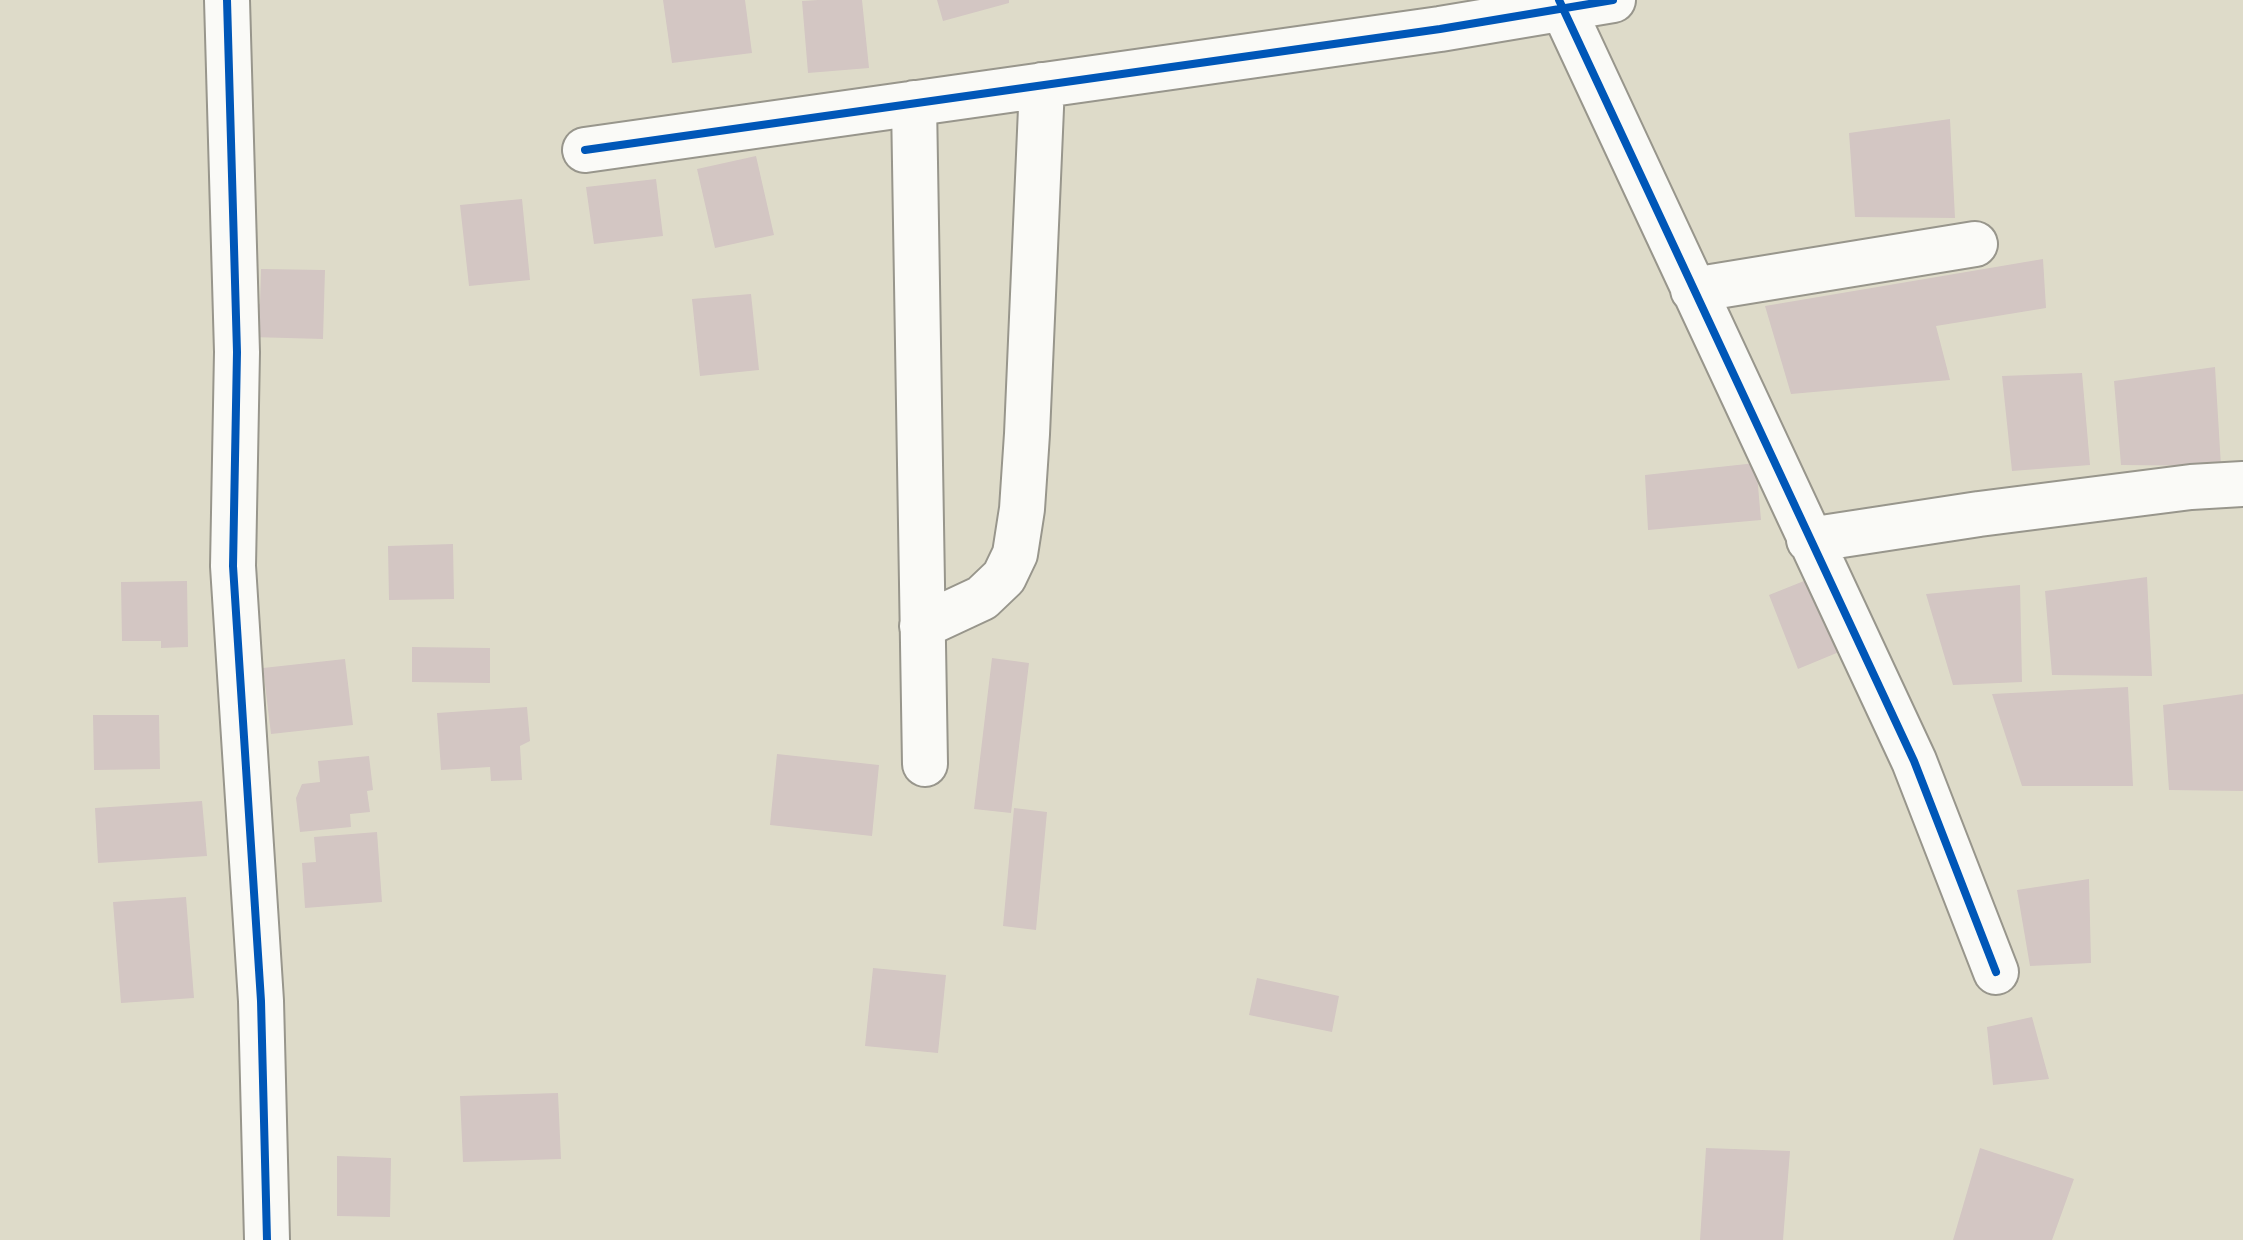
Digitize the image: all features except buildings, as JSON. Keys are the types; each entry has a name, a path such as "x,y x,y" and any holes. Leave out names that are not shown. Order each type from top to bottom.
{"street":[{"path":"227,0 237,352 233,566 261,1001 267,1240"},
{"path":"585,150 1440,29 1560,4 1613,0"},
{"path":"1560,4 1914,761 1996,972"},
{"path":"922,626 982,598 1004,577 1015,554 1022,509 1027,434 1042,85"},
{"path":"914,103 925,764"},
{"path":"1693,290 1975,244"},
{"path":"1809,540 1979,514 2191,487 2243,484"}],"cycle path":[{"path":"227,0 237,352 233,566 261,1001 267,1240"},
{"path":"1559,0 1914,761 1996,972"},
{"path":"585,150 1440,29 1613,0"}]}
